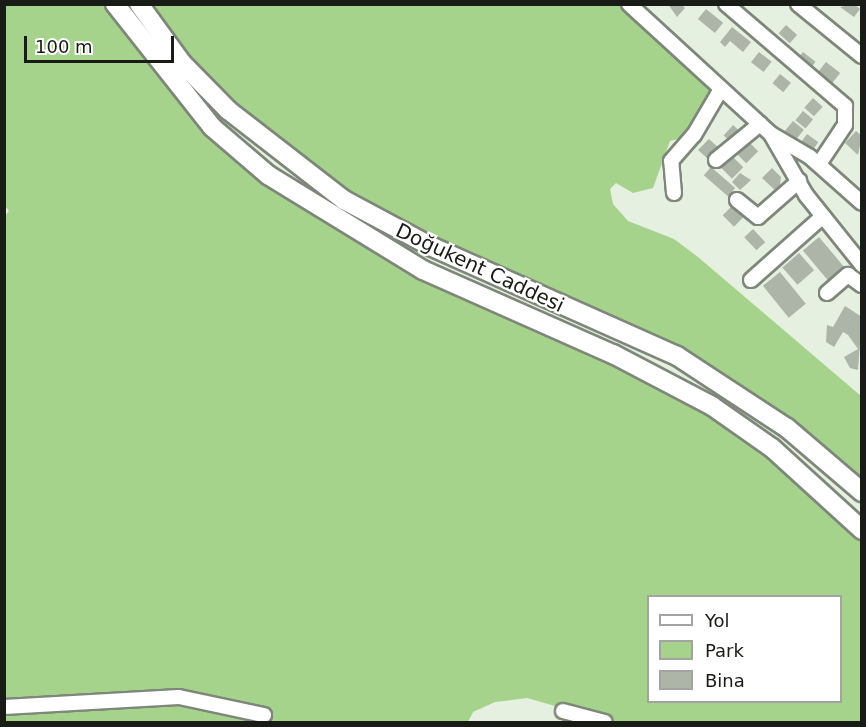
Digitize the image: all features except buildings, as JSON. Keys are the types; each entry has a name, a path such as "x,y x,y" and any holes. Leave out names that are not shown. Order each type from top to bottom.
{"main road":[{"name":"Doğukent Caddesi","path":"115,4 212,126 268,176 423,270 645,369 712,406 772,448 861,530"},
{"name":"Doğukent Caddesi","path":"139,4 182,63 228,110 344,200 430,246 678,356 787,428 861,492"}],"street":[{"path":"629,4 771,134 819,164 861,203"},
{"path":"726,4 845,106 845,125 819,164"},
{"path":"798,4 861,56"},
{"path":"674,193 671,161 694,135 721,89"},
{"path":"716,160 760,124"},
{"path":"771,134 799,182 861,265"},
{"path":"737,200 758,217 799,182"},
{"path":"751,280 823,216"},
{"path":"827,293 848,275 858,288"},
{"path":"4,707 179,697 264,715"},
{"path":"563,711 605,723"}],"green space":[{"path":"5,5 115,5 212,127 336,221 712,406 861,530 861,722 611,722 527,698 495,702 473,712 468,722 5,722 4,217 9,211 5,206"},
{"path":"139,5 629,5 721,89 694,135 670,141 653,188 633,193 616,183 610,189 613,204 628,221 674,239 698,257 861,396 861,492 724,385 430,246 282,157"}]}
